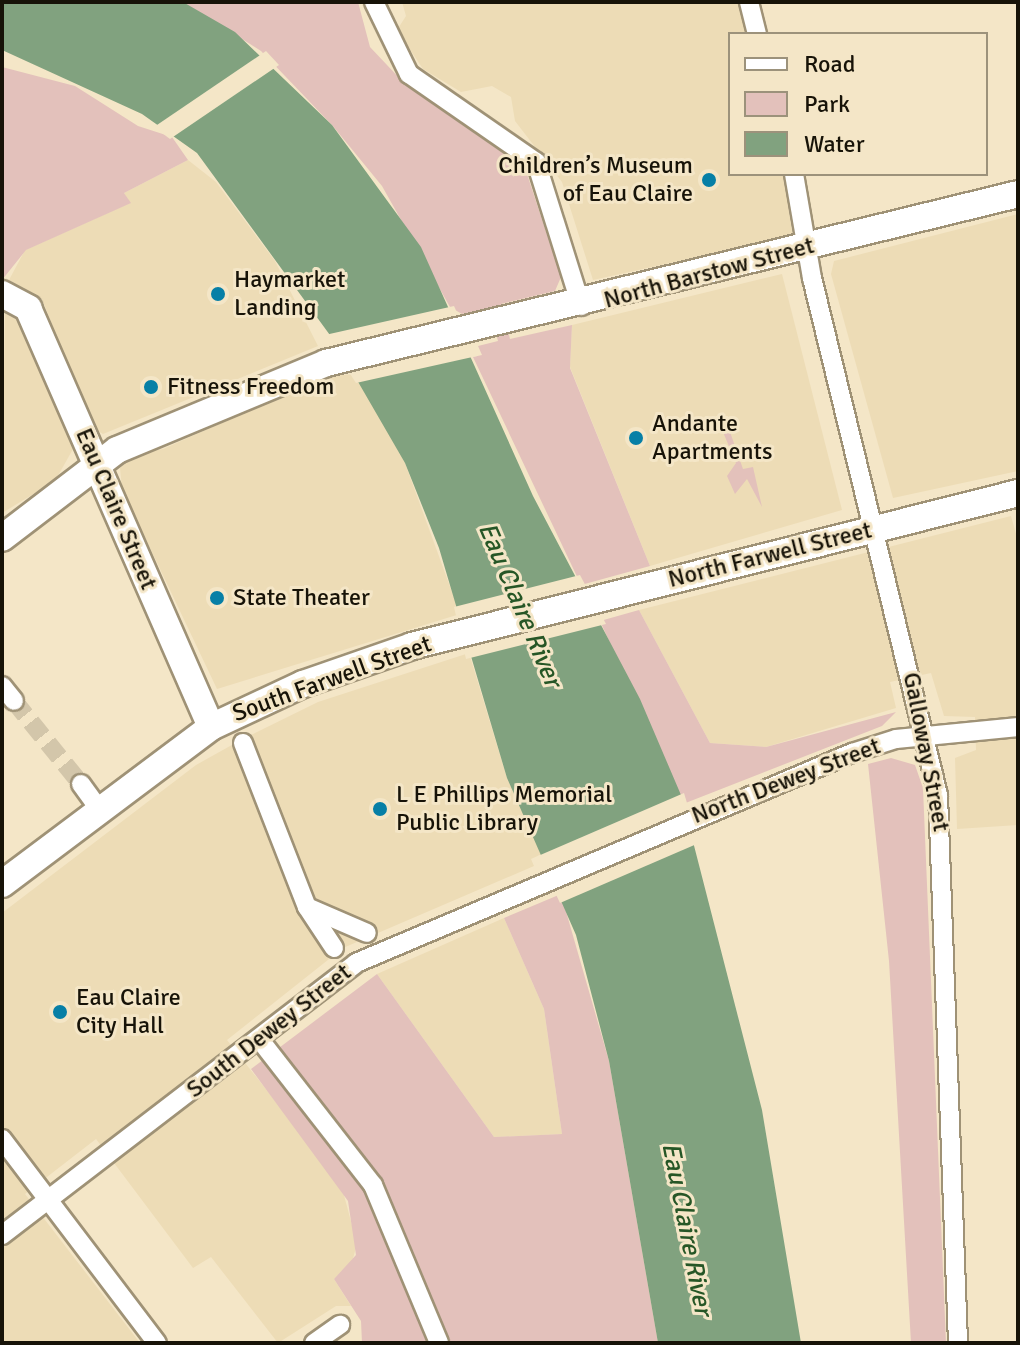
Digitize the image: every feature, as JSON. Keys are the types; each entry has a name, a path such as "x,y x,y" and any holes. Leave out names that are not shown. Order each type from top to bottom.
{"street":[{"path":"374,2 409,74 536,162 581,306"},
{"path":"749,2 756,32"},
{"name":"Galloway Street","path":"794,176 874,529 927,735 943,831 945,1134 958,1343"},
{"name":"North Barstow Street","path":"2,538 95,463 326,363 581,306 1018,194"},
{"name":"Eau Claire Street","path":"8,294 28,308 211,727"},
{"name":"North Farwell Street","path":"522,618 1018,493"},
{"name":"South Farwell Street","path":"2,884 211,727 303,684 441,638 522,618"},
{"path":"2,686 14,701"},
{"name":"North Dewey Street","path":"608,852 705,810 852,753 927,735 1018,727"},
{"path":"243,743 307,907 334,948"},
{"path":"81,784 100,810"},
{"name":"South Dewey Street","path":"2,1235 260,1040 356,963 608,852"},
{"path":"307,907 367,933"},
{"path":"260,1040 373,1185 439,1343"},
{"path":"2,1139 157,1343"},
{"path":"314,1343 340,1325"}],"shaded area":[{"path":"402,2 738,2 746,32 728,32 728,176 783,176 793,236 593,280 562,182 515,121 511,97 492,86 461,92 423,69 397,30 406,16"},
{"path":"188,160 216,182 275,261 318,346 103,434 93,428 42,299 9,280 25,250 130,203 124,193"},
{"path":"1018,214 1018,471 893,498 831,274 834,261"},
{"path":"782,274 842,510 650,566 570,367 572,325"},
{"path":"5,310 15,314 73,449 55,481 2,513"},
{"path":"356,374 405,463 460,614 217,689 122,489 120,468 137,453 163,449 255,408 262,398 315,377"},
{"path":"1011,516 1018,541 1018,825 957,829 955,758 976,750 975,717 944,716 931,673 890,682 896,708 766,747 710,743 639,610"},
{"path":"469,653 507,778 542,854 531,859 534,866 343,948 227,1040 341,1184 357,1244 352,1262 334,1279 351,1306 336,1306 278,1343 211,1257 193,1268 96,1139 25,1194 140,1343 2,1343 2,913 196,765 239,741 318,702"},
{"path":"504,918 544,1009 562,1134 494,1137 377,974"}],"green space":[{"path":"183,2 358,2 370,47 404,83 525,168 561,277 555,291 501,304 510,339 572,325 570,368 650,566 581,585 473,357 482,355 478,346 498,341 489,308 462,314 450,307 382,186 332,125 261,51"},
{"path":"2,67 75,86 138,126 172,137 188,160 124,193 131,203 26,250 2,280"},
{"path":"729,429 743,469 753,467 762,507 747,479 735,494 727,476 736,463 723,432"},
{"path":"639,610 710,743 766,747 896,712 882,726 683,804 600,621"},
{"path":"891,758 915,765 923,788 946,1343 911,1343 889,961 868,764"},
{"path":"561,894 609,1061 658,1343 362,1343 361,1321 334,1279 356,1255 348,1201 251,1069 377,974 494,1137 562,1134 544,1009 504,918"}],"water":[{"name":"Eau Claire River","path":"2,2 183,2 235,32 332,125 421,247 533,496 640,699 681,795 762,1110 801,1343 658,1343 609,1061 576,935 507,778 439,548 405,463 335,342 197,153 142,114 2,50"}],"pier":[{"path":"266,51 279,65 170,139 154,127"},
{"path":"454,306 477,356 356,383 325,335"},
{"path":"580,575 606,624 466,659 454,607"},
{"path":"684,793 699,843 560,903 538,856"}],"tunnel":[{"path":"14,701 81,784"}],"place":[{"name":"Children’s Museum of Eau Claire","path":"709,180"},
{"name":"Haymarket Landing","path":"218,294"},
{"name":"Fitness Freedom","path":"151,387"},
{"name":"Andante Apartments","path":"636,438"},
{"name":"State Theater","path":"217,598"},
{"name":"L E Phillips Memorial Public Library","path":"380,809"},
{"name":"Eau Claire City Hall","path":"60,1012"}]}
